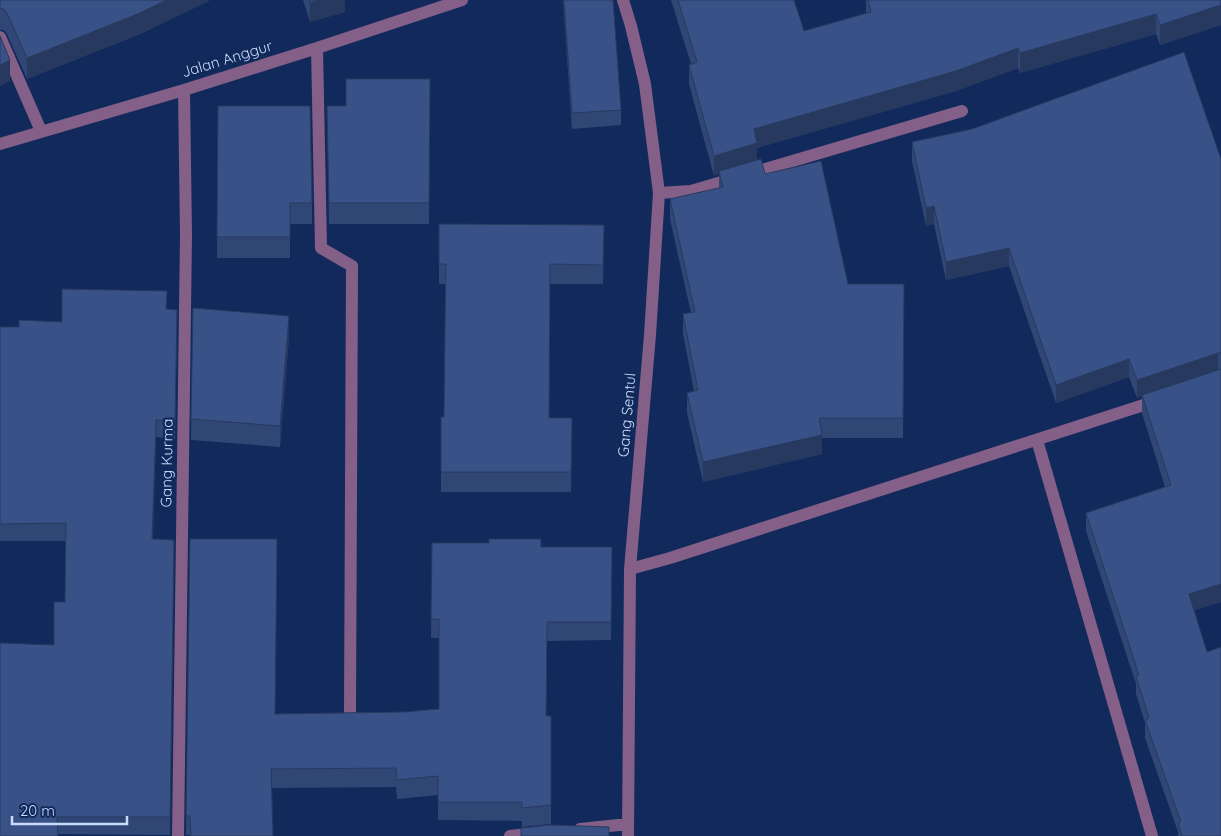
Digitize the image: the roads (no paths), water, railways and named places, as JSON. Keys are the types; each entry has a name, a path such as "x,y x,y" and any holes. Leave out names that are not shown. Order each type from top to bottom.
{"street":[{"name":"Jalan Anggur","path":"0,144 184,90 462,0"},
{"name":"Gang Sentul","path":"623,0 645,84 659,193 650,335 630,568 628,830"},
{"path":"0,37 41,131"},
{"path":"317,48 321,248 352,266 350,712"},
{"name":"Gang Kurma","path":"178,836 186,235 184,90"},
{"path":"659,193 691,191 962,111"},
{"path":"630,568 670,558 1166,398"},
{"path":"1037,440 1152,836"},
{"path":"569,830 628,830"},
{"path":"510,836 549,832"}]}
